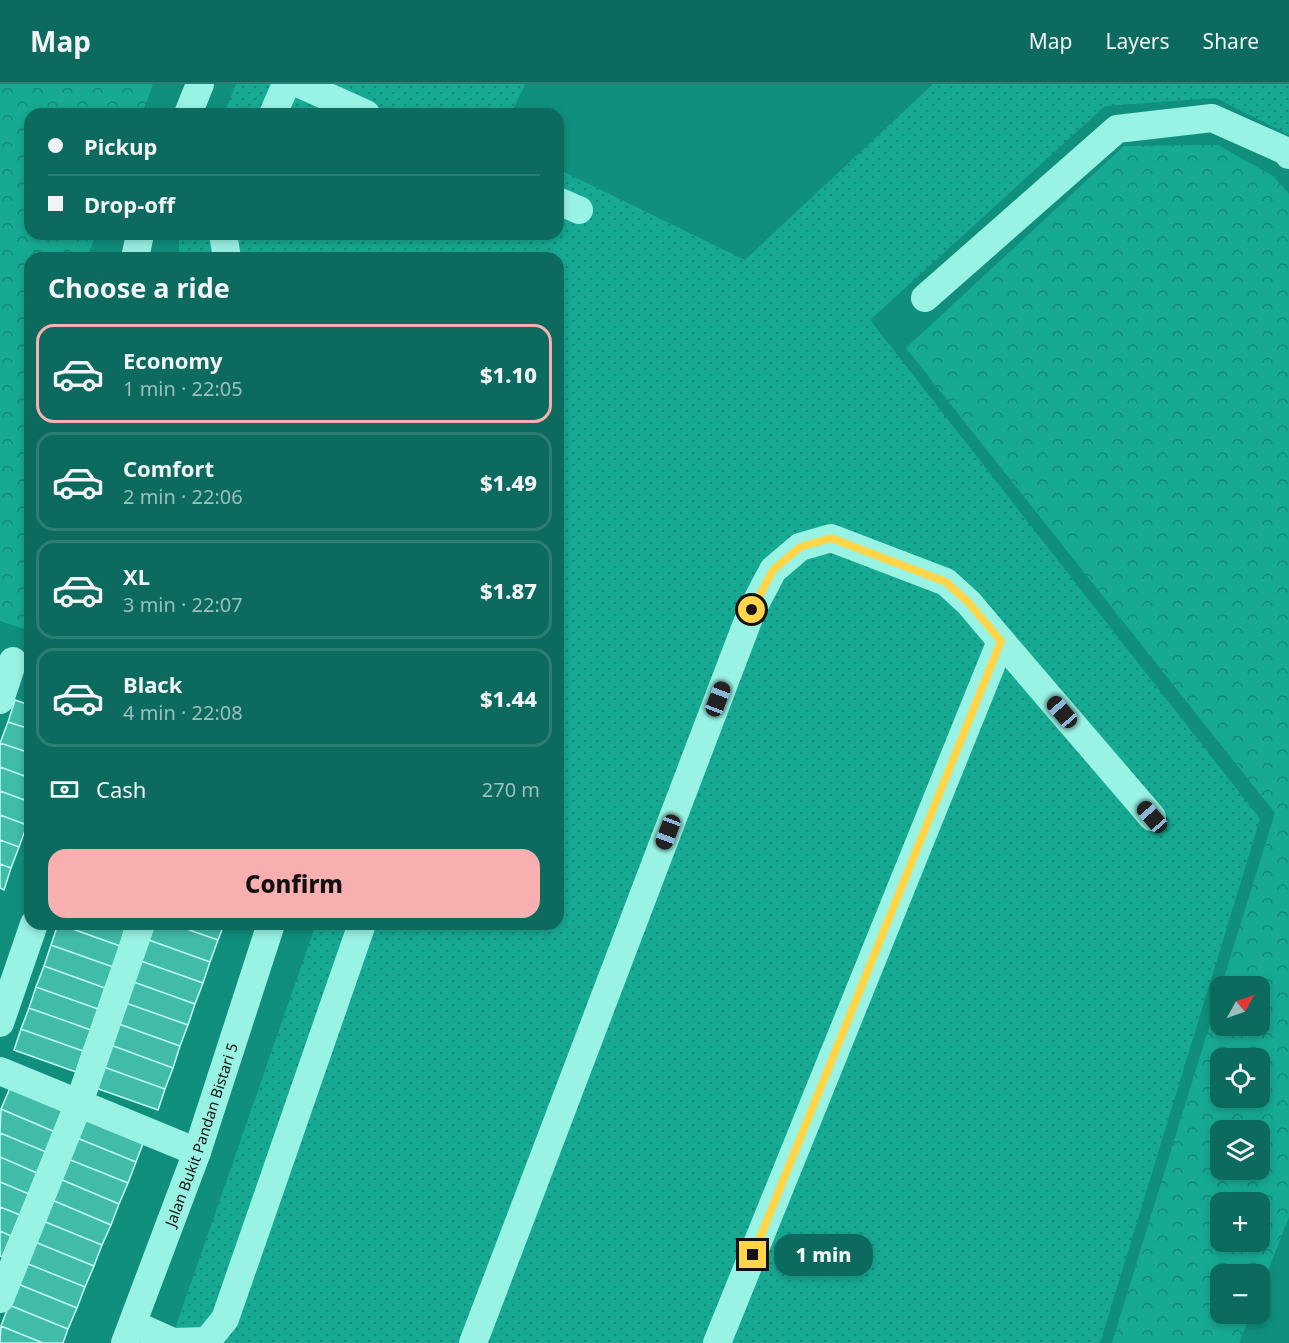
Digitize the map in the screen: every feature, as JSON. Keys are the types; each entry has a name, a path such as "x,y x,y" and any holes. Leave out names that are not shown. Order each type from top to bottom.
{"street":[{"path":"190,108 200,84"},
{"path":"276,108 286,84"},
{"path":"300,84 353,108"},
{"path":"925,298 1117,129 1212,118 1286,151 1289,155"},
{"path":"473,1343 752,610 773,570 800,547 831,538 946,582 969,603 1152,817"},
{"path":"717,1343 1001,641"},
{"path":"0,700 14,661"},
{"path":"0,1023 32,930"},
{"path":"0,1299 79,1103 139,930"},
{"name":"Jalan Bukit Pandan Bistari 5","path":"129,1333 197,1152 269,930"},
{"path":"129,1333 173,1342 207,1341 225,1319 360,930"},
{"path":"0,1071 197,1152"}],"green space":[{"path":"0,84 153,84 144,108 24,108 24,240 94,240 89,252 24,252 24,629 0,621"},
{"path":"236,84 525,84 514,108 226,108"},
{"path":"933,84 1289,84 1289,135 1216,98 1105,106 870,320 1260,819 1212,976 1210,976 1210,983 1100,1343 170,1343 314,930 564,930 564,252 179,252 179,240 564,240 564,172 745,260"},
{"path":"1218,145 1273,176 1289,194 1289,1217 1270,1265 1210,1264 1210,1324 1247,1324 1239,1343 1112,1343 1210,1024 1210,1036 1270,1036 1270,976 1224,976 1275,813 906,348 1124,146"}],"building":[{"path":"15,700 24,703 24,727 8,722"},
{"path":"8,722 24,727 24,751 0,743"},
{"path":"0,743 24,751 24,776 0,767"},
{"path":"0,767 24,776 24,800 0,791"},
{"path":"0,791 24,800 24,824 0,815"},
{"path":"0,815 24,824 24,833 19,847 0,840"},
{"path":"0,840 19,847 11,868 0,864"},
{"path":"0,864 11,868 4,890 0,888"},
{"path":"56,930 75,930 120,946 113,967 51,945"},
{"path":"76,930 124,930 120,946"},
{"path":"149,930 189,930 218,940 210,962 146,939"},
{"path":"189,930 222,930 218,940"},
{"path":"146,939 210,962 203,983 138,960"},
{"path":"51,945 113,967 105,988 44,966"},
{"path":"138,960 203,983 195,1004 131,981"},
{"path":"44,966 105,988 98,1009 36,987"},
{"path":"131,981 195,1004 188,1025 123,1002"},
{"path":"36,987 98,1009 91,1030 29,1008"},
{"path":"123,1002 188,1025 180,1046 116,1023"},
{"path":"29,1008 91,1030 83,1051 21,1029"},
{"path":"116,1023 180,1046 173,1068 108,1044"},
{"path":"21,1029 83,1051 76,1072 14,1050"},
{"path":"108,1044 173,1068 165,1089 101,1066"},
{"path":"101,1066 165,1089 158,1110 93,1087"},
{"path":"10,1088 64,1111 55,1132 1,1109"},
{"path":"1,1109 55,1132 46,1152 0,1133"},
{"path":"85,1117 144,1141 136,1162 77,1138"},
{"path":"0,1133 46,1152 37,1173 0,1157"},
{"path":"77,1138 136,1162 128,1183 68,1159"},
{"path":"0,1157 37,1173 29,1194 0,1182"},
{"path":"68,1159 128,1183 119,1204 60,1179"},
{"path":"60,1179 119,1204 111,1225 52,1200"},
{"path":"0,1182 29,1194 20,1215 0,1207"},
{"path":"52,1200 111,1225 102,1245 43,1221"},
{"path":"0,1207 20,1215 11,1236 0,1231"},
{"path":"43,1221 102,1245 94,1266 35,1242"},
{"path":"0,1231 11,1236 2,1257 0,1256"},
{"path":"35,1242 94,1266 85,1287 26,1263"},
{"path":"26,1263 85,1287 77,1308 18,1284"},
{"path":"18,1284 77,1308 68,1329 9,1305"},
{"path":"9,1305 68,1329 63,1343 43,1343 1,1326"},
{"path":"1,1326 43,1343 0,1343"}],"route":[{"path":"752,610 773,570 800,547 831,538 946,582 969,603 1001,641 753,1255"}]}
